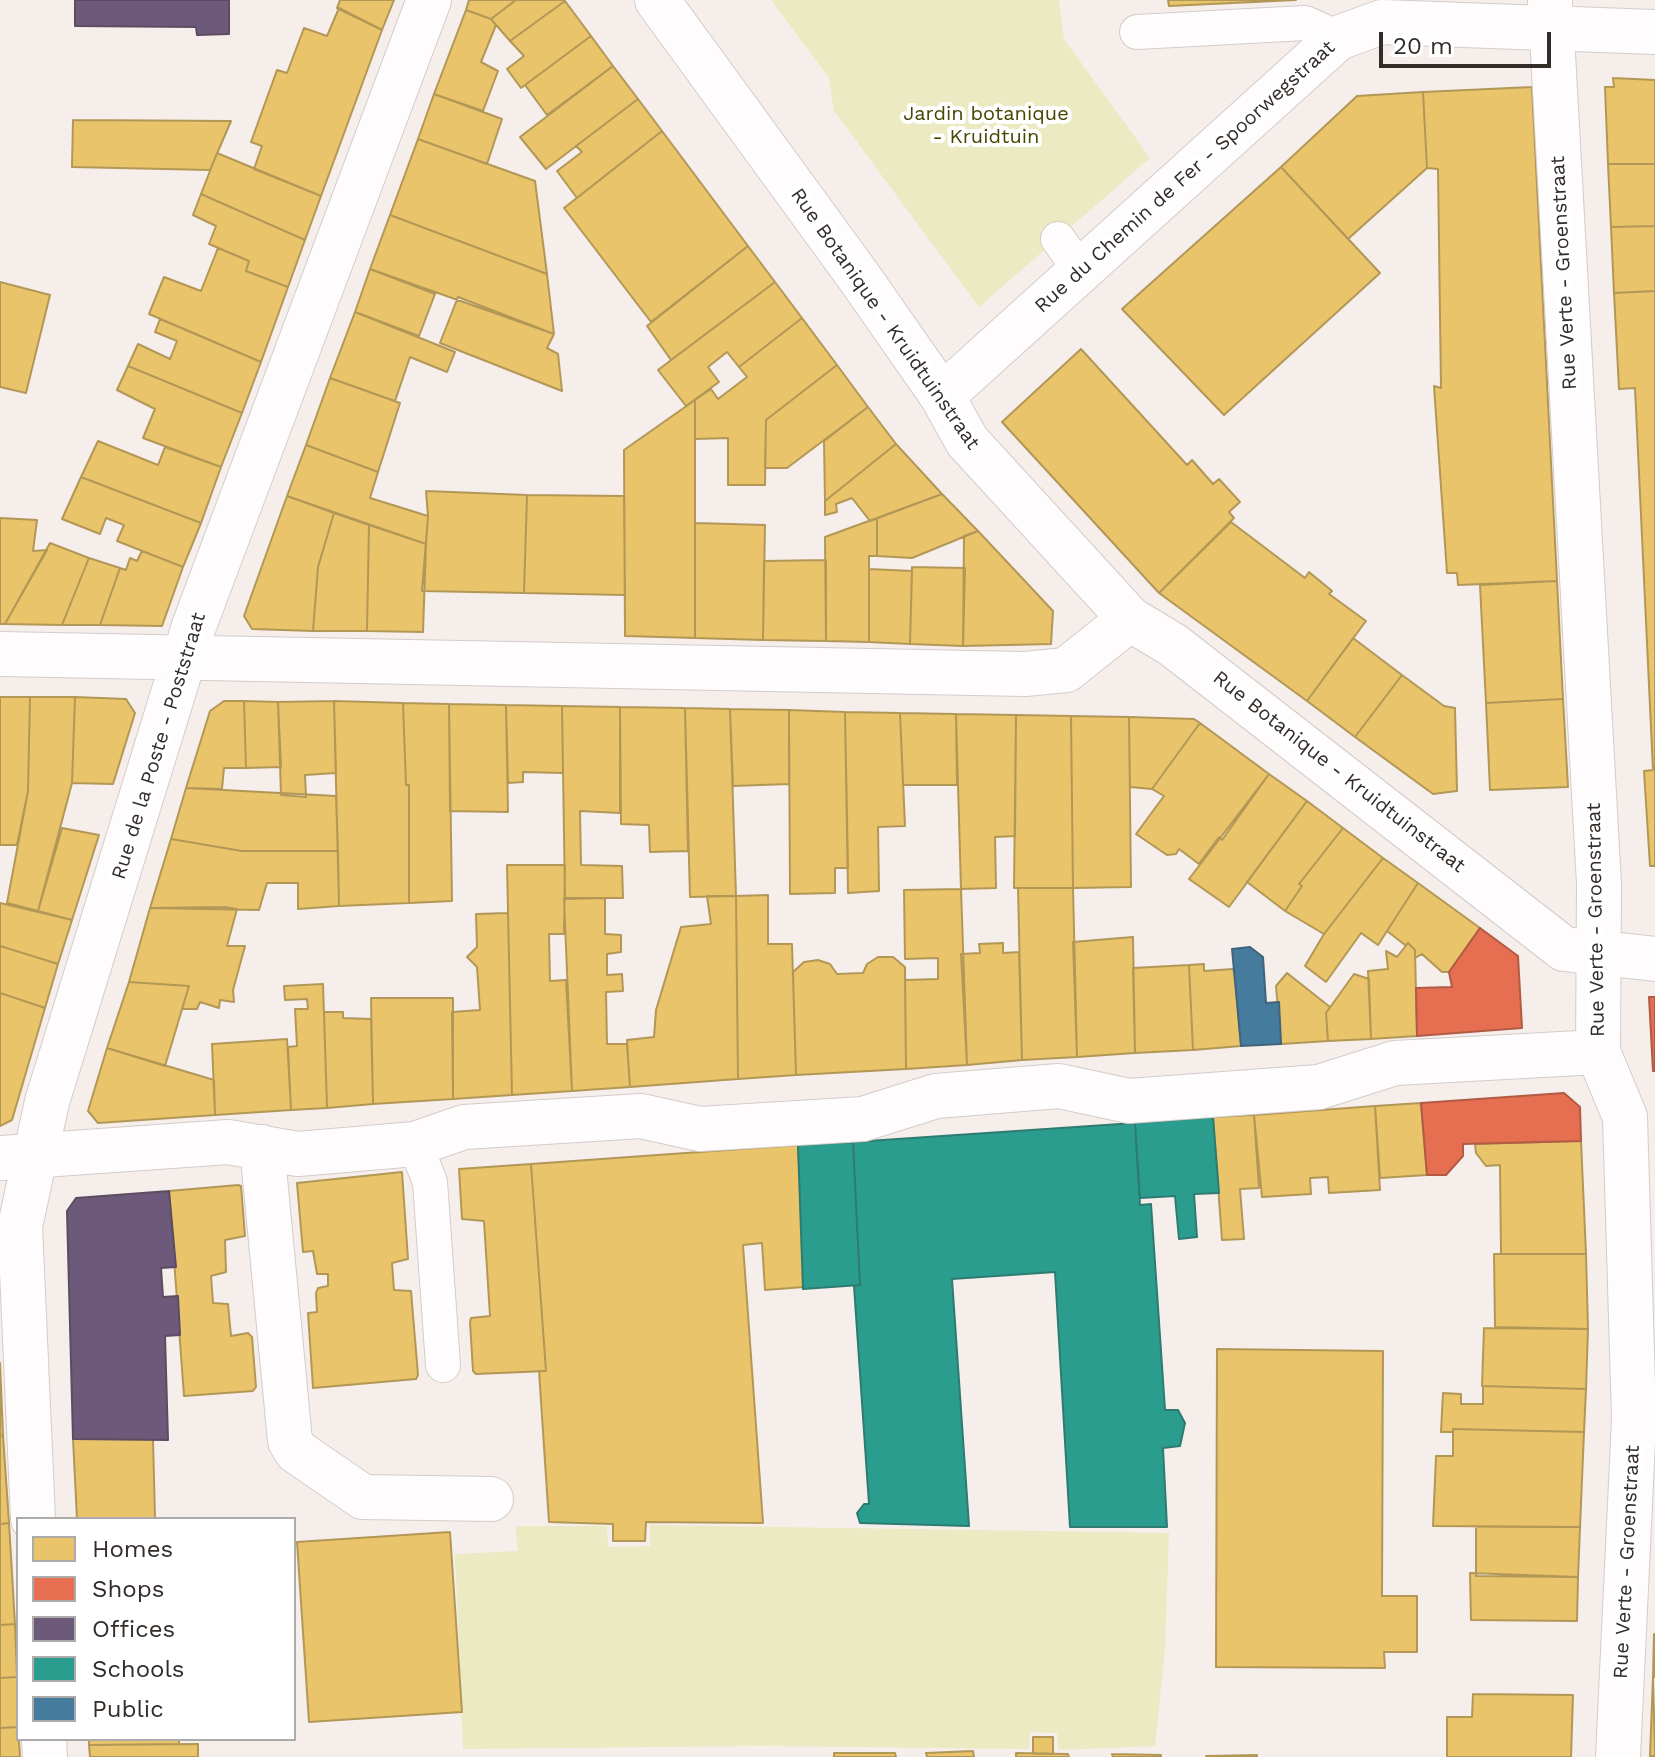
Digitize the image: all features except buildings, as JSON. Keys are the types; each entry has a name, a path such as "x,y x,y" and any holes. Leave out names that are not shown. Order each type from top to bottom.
{"street":[{"name":"Rue de la Poste - Poststraat","path":"33,1517 18,1156 47,1102 186,655 429,0"},
{"name":"Rue Botanique - Kruidtuinstraat","path":"657,0 942,396 967,441 1130,619 1173,645 1564,949 1655,959"},
{"name":"Rue du Chemin de Fer - Spoorwegstraat","path":"942,396 1069,255 1338,38 1382,22 1551,15 1655,32"},
{"name":"Rue Verte - Groenstraat","path":"1551,15 1599,884 1598,1052 1625,1117 1634,1419 1618,1757"},
{"path":"0,654 186,655 1025,674 1066,670 1130,619"},
{"path":"18,1156 228,1142 298,1154 415,1144 464,1127 641,1116 700,1129 863,1119 936,1096 1059,1086 1129,1101 1319,1087 1395,1063 1598,1052"},
{"path":"262,1147 290,1441 296,1451 363,1497 491,1499"}],"lane":[{"path":"1137,32 1305,23 1338,38"},
{"path":"415,1144 430,1182 443,1365"}],"green space":[{"name":"Jardin botanique - Kruidtuin","path":"771,0 1059,0 1064,39 1150,158 979,307 834,111 829,78"},
{"path":"650,1525 1169,1533 1165,1649 1155,1746 1058,1750 1057,1733 1030,1732 1029,1749 761,1746 463,1749 455,1554 518,1551 515,1526 607,1526 608,1547 650,1546"}]}
